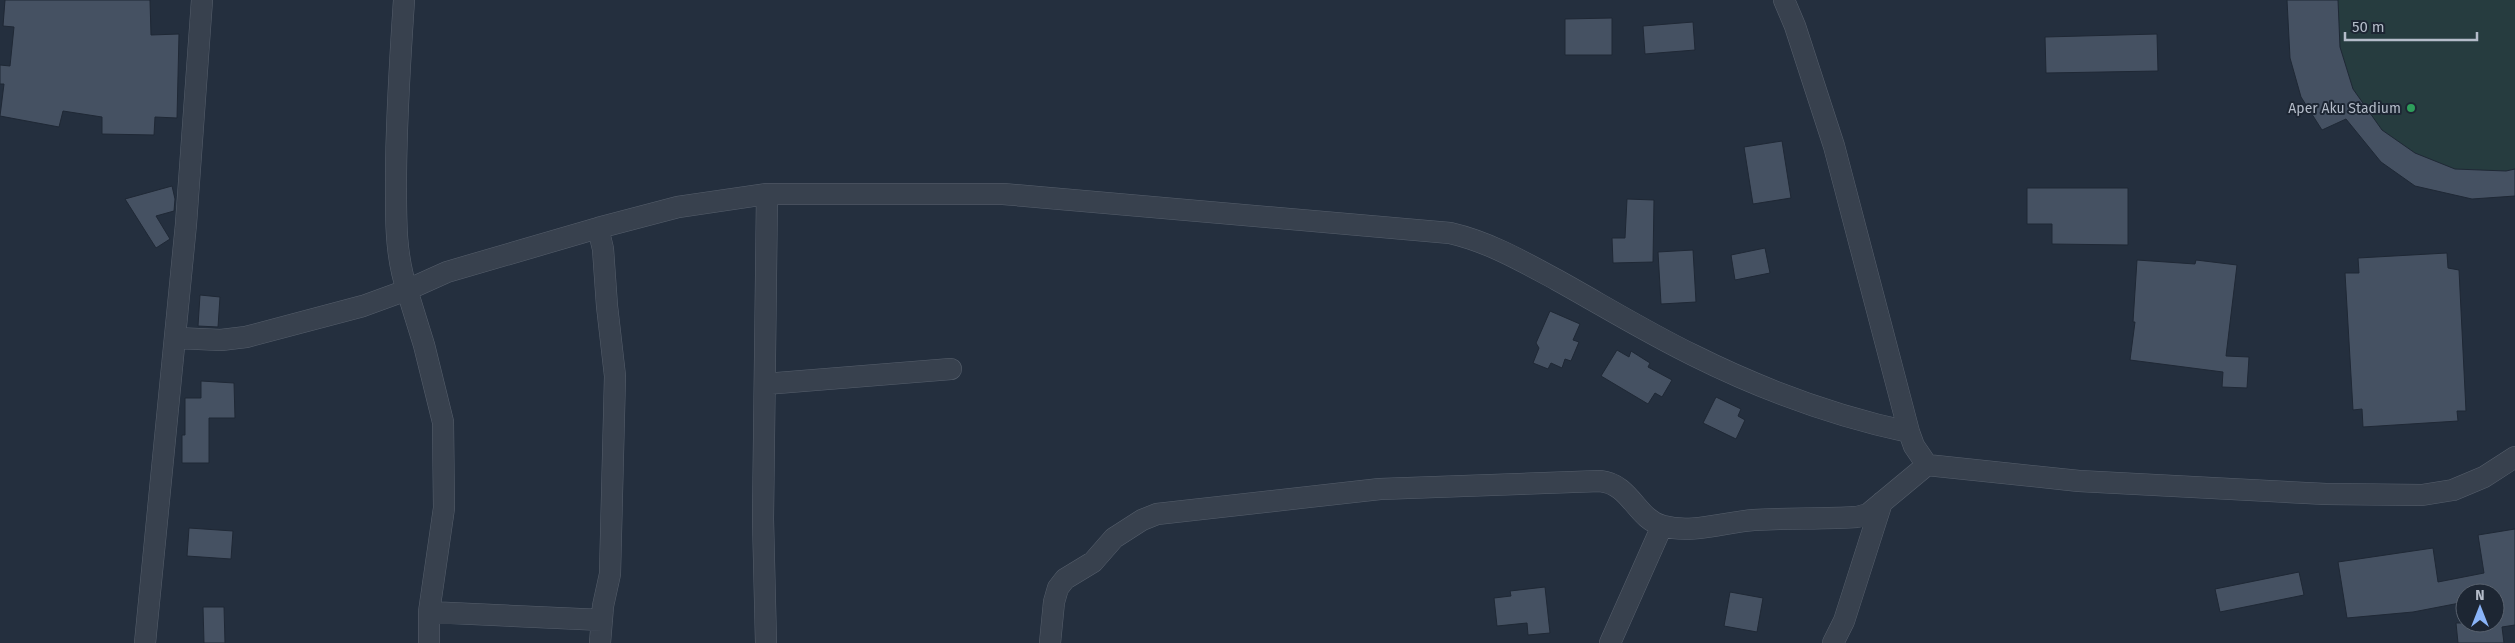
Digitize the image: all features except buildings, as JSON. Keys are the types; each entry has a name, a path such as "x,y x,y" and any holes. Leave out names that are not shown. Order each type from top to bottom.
{"street":[{"path":"144,643 176,338 202,0"},
{"path":"404,0 396,134 396,223 399,262 424,345 443,422 444,508 429,612 429,643"},
{"path":"1784,0 1795,26 1834,146 1909,432 1914,446 1927,465"},
{"path":"176,338 221,340 246,337 363,306 407,290 447,272 678,207 767,194 1003,194 1450,233 1470,238 1504,251 1692,355 1772,390 1854,419 1909,432"},
{"path":"766,643 763,519 767,194"},
{"path":"598,228 604,249 607,306 615,376 612,422 610,574 600,643"},
{"path":"765,384 951,369"},
{"path":"1050,643 1054,602 1058,588 1066,579 1093,562 1114,538 1142,520 1157,514 1380,489 1600,481 1615,485 1623,490 1646,518 1662,526 1700,528 1753,520 1857,517 1868,514 1927,465 2079,481 2326,494 2422,495 2453,490 2484,477 2515,457"},
{"path":"1833,643 1844,620 1882,502"},
{"path":"1610,643 1662,526"},
{"path":"429,612 602,620"}],"green space":[{"name":"Aper Aku Stadium","path":"2287,0 2515,0 2515,196 2415,186 2381,162 2346,119 2322,130 2301,97 2290,58"}],"place":[{"name":"Aper Aku Stadium","path":"2411,108"}]}
